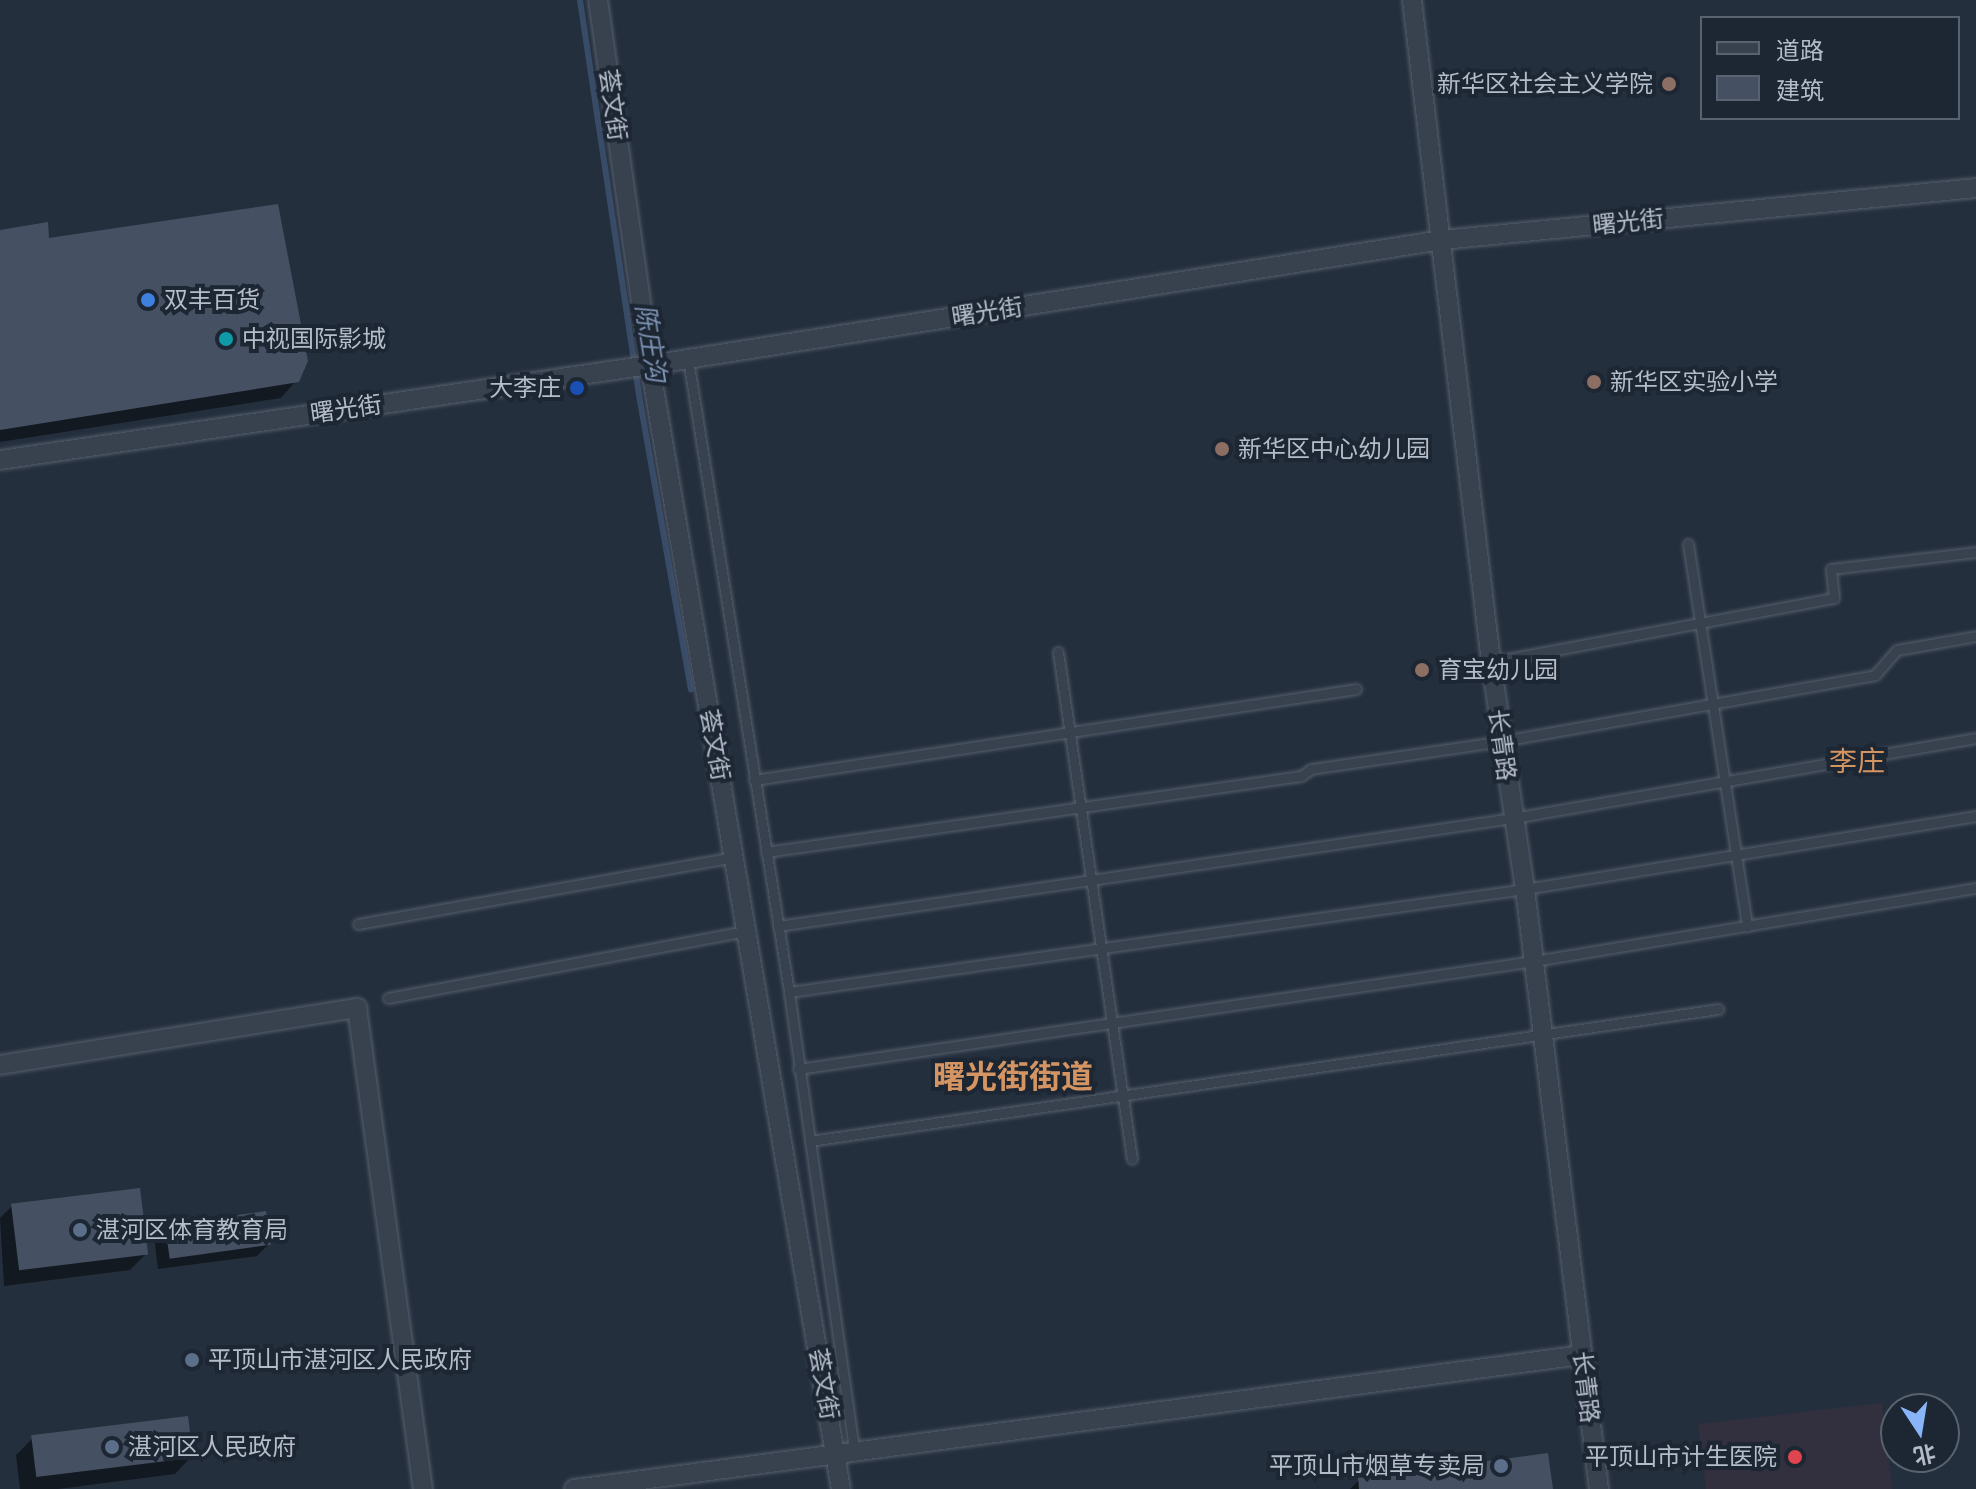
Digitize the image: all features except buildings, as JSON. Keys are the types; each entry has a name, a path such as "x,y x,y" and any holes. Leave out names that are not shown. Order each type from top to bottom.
{"street":[{"name":"荟文街","path":"598,0 638,367 734,857 841,1489"},
{"name":"长青路","path":"1412,0 1491,662 1525,889 1599,1489"},
{"name":"曙光街","path":"0,460 638,367 1442,240 1976,188"},
{"path":"0,1065 357,1008 423,1489"},
{"path":"574,1489 1582,1355"}],"lane":[{"path":"688,359 789,992 855,1453"},
{"path":"1688,544 1747,926"},
{"path":"1491,662 1834,598 1831,569 1976,552"},
{"path":"766,852 1301,776 1311,769 1502,741 1713,701 1875,675 1897,650 1976,636"},
{"path":"1058,652 1132,1159"},
{"path":"754,780 1356,689"},
{"path":"778,926 1513,818 1976,738"},
{"path":"789,992 1525,889 1976,816"},
{"path":"358,924 734,857"},
{"path":"798,1069 1534,961 1976,888"},
{"path":"388,998 746,931"},
{"path":"810,1141 1543,1037 1718,1009"}],"shaded area":[{"name":"平顶山市计生医院","path":"1880,1403 1880,1473 1890,1473 1892,1489 1706,1489 1698,1424"}],"waterway":[{"name":"陈庄沟","path":"580,0 640,401 691,690"}],"place":[{"name":"新华区社会主义学院","path":"1669,84"},
{"name":"双丰百货","path":"148,300"},
{"name":"中视国际影城","path":"226,339"},
{"name":"新华区实验小学","path":"1594,382"},
{"name":"大李庄","path":"577,388"},
{"name":"新华区中心幼儿园","path":"1222,449"},
{"name":"育宝幼儿园","path":"1422,670"},
{"name":"湛河区体育教育局","path":"80,1230"},
{"name":"平顶山市湛河区人民政府","path":"192,1360"},
{"name":"湛河区人民政府","path":"112,1447"},
{"name":"平顶山市计生医院","path":"1795,1457"},
{"name":"平顶山市烟草专卖局","path":"1501,1466"}],"district":[{"name":"李庄","path":"1857,761"},
{"name":"曙光街街道","path":"1013,1076"}]}
